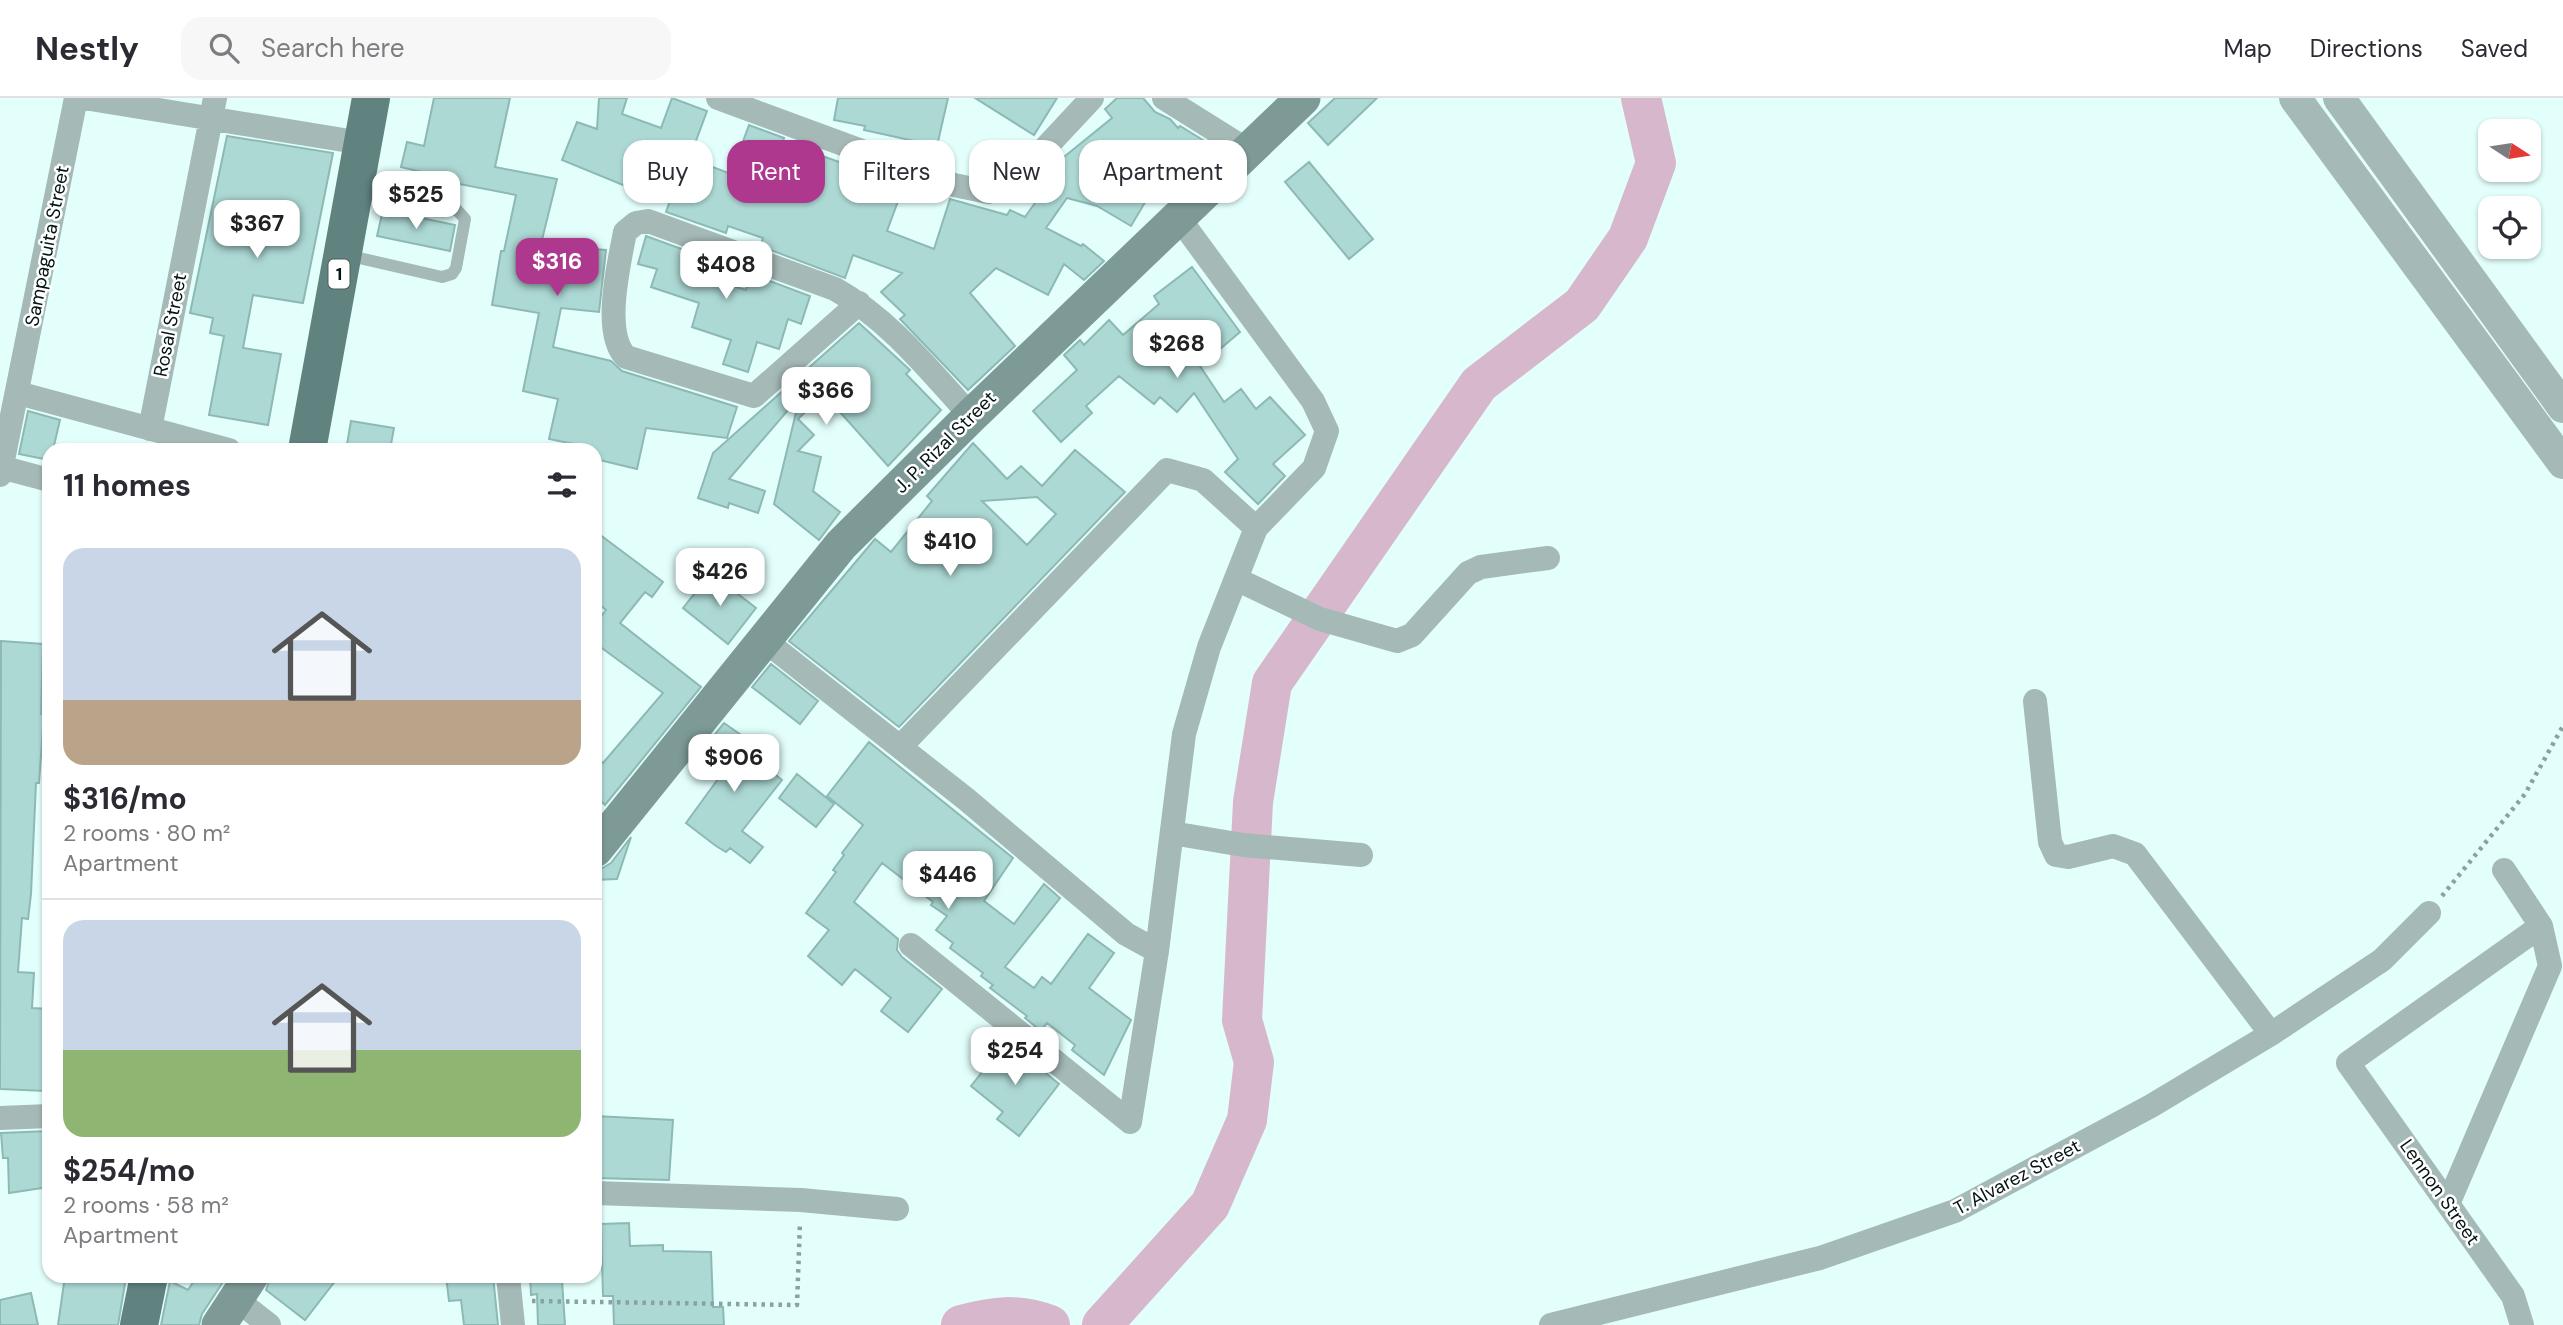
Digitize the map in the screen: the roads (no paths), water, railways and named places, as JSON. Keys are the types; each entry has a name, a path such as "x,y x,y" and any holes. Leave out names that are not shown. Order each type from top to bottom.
{"main road":[{"name":"1","path":"308,443 371,98"},
{"name":"J. P. Rizal Street","path":"1247,150 1303,98"},
{"name":"J. P. Rizal Street","path":"602,841 841,545 1193,203"},
{"path":"139,1325 148,1283"}],"street":[{"name":"Sampaguita Street","path":"0,470 18,393 76,98"},
{"path":"84,98 213,108 362,143"},
{"path":"718,98 751,104 954,185 988,192 1019,176 1092,98"},
{"path":"1164,98 1231,140"},
{"path":"2295,98 2563,464"},
{"path":"2339,98 2563,407"},
{"name":"Rosal Street","path":"150,429 213,108"},
{"path":"2374,204 2401,184"},
{"path":"911,945 1130,1122 1157,951 1184,734 1209,647 1256,528 1314,468 1327,431 1313,401 1178,218"},
{"path":"859,303 754,396 626,357 617,348 614,337 616,283 625,232 636,223 648,220 835,289 859,303 888,325 971,416"},
{"path":"18,393 203,443"},
{"path":"0,470 42,479"},
{"path":"900,747 1167,470 1203,480 1256,528"},
{"path":"1236,579 1314,616 1397,641 1412,635 1468,573 1481,567 1548,558"},
{"path":"764,640 900,747 1126,934 1157,951"},
{"path":"2035,701 2050,842 2056,855 2068,857 2113,846 2135,854 2272,1034"},
{"path":"1172,833 1243,845 1361,855"},
{"path":"2448,1204 2550,966 2541,926 2504,870"},
{"name":"T. Alvarez Street","path":"1551,1325 1820,1258 1955,1211 2151,1106 2272,1034 2382,960 2429,913"},
{"name":"Lennon Street","path":"2522,1325 2513,1296 2348,1063 2541,926"},
{"path":"0,1118 42,1116"},
{"path":"602,1193 801,1200 897,1209"},
{"path":"509,1283 512,1313"},
{"path":"235,1300 269,1325"}],"lane":[{"path":"342,254 442,276 452,274 456,268 465,219 457,210 354,191"}],"waterway":[{"path":"1102,1325 1210,1205 1247,1120 1254,1062 1242,1020 1253,802 1272,683 1479,384 1582,305 1628,238 1656,163 1641,98"},
{"path":"961,1325 1006,1317 1050,1325"}]}
